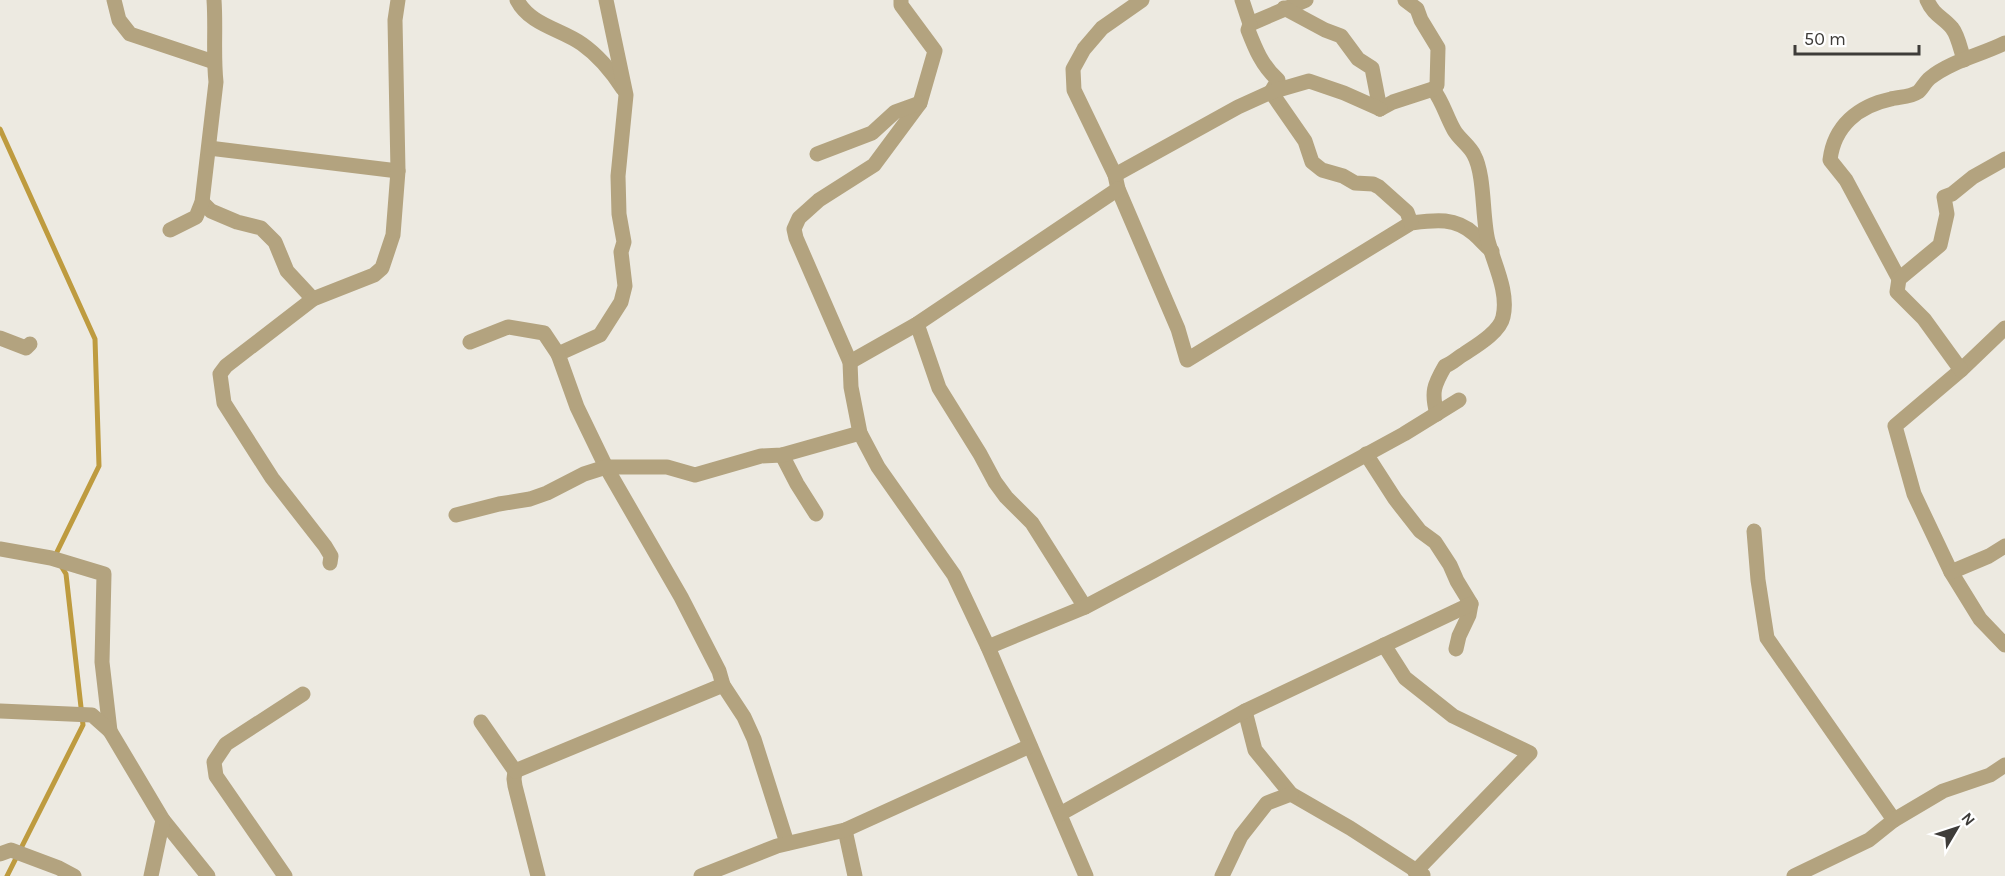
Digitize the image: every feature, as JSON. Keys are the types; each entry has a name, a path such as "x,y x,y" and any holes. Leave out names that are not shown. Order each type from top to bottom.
{"street":[{"path":"114,0 119,20 130,34 214,62"},
{"path":"170,230 196,217 202,202 216,82 214,0"},
{"path":"330,562 331,556 325,546 272,478 224,403 220,374 226,366 314,299 374,275 382,268 393,235 398,171 395,20 398,0"},
{"path":"517,0 521,7 548,28 581,42 598,57 626,94"},
{"path":"558,354 600,335 621,302 625,286 621,252 624,242 619,214 618,176 626,94 606,0"},
{"path":"901,0 901,5 935,51 920,103 874,165 819,200 799,218 794,229 850,362 850,387 860,433 878,467 954,575 988,647 1086,876"},
{"path":"1142,0 1102,28 1084,49 1073,69 1074,90 1117,182 1178,329 1187,360 1411,223 1439,219 1453,222 1474,234 1491,251"},
{"path":"1242,0 1250,24 1248,30 1257,53 1271,74 1278,80 1271,92"},
{"path":"1250,24 1305,0"},
{"path":"1380,109 1393,102 1433,89 1437,85 1438,48 1417,9 1405,0"},
{"path":"1927,0 1938,17 1953,29 1964,60"},
{"path":"1284,8 1341,36 1358,59 1372,68 1380,109"},
{"path":"1961,370 1924,319 1897,292 1899,279 1846,180 1830,160 1832,144 1846,122 1864,109 1887,100 1917,93 1930,78 1964,60 2005,43"},
{"path":"850,362 917,324 1117,182 1238,107 1271,92 1309,81 1380,109"},
{"path":"1433,89 1441,99 1455,131 1474,154 1480,173 1487,239 1503,294 1503,319 1475,348 1452,364 1445,366 1435,384 1432,397 1437,414"},
{"path":"1271,92 1305,141 1312,162 1322,170 1355,183 1373,184 1379,187 1407,212 1411,223"},
{"path":"817,154 872,133 895,112 920,103"},
{"path":"209,148 398,171"},
{"path":"1899,279 1940,245 1947,214 1944,197 1952,194 1972,177 2005,159"},
{"path":"202,202 211,211 237,222 261,228 274,242 287,271 314,299"},
{"path":"917,324 939,388 980,454 994,482 1032,523 1085,607"},
{"path":"470,342 507,327 544,333 558,354 577,407 606,467 697,626 719,671 723,685 744,717 754,739 787,843"},
{"path":"2005,328 1961,370 1894,426 1914,494 1951,572 1980,619 2005,645"},
{"path":"0,339 26,348 30,344"},
{"path":"988,647 1085,607 1404,434 1459,400"},
{"path":"456,515 530,499 584,474 606,467 667,467 695,475 761,456 782,455 860,433"},
{"path":"1366,454 1395,499 1420,531 1435,542 1471,604 1456,649"},
{"path":"782,455 816,514"},
{"path":"1754,531 1758,580 1767,638 1894,820"},
{"path":"1951,572 1989,556 2005,546"},
{"path":"0,549 51,558 104,573 102,662 110,731"},
{"path":"1060,814 1245,711 1471,604"},
{"path":"1245,711 1255,750 1291,794 1350,828 1419,874 1530,753 1453,716 1405,678 1384,645"},
{"path":"515,771 723,685"},
{"path":"285,876 216,776 214,762 226,744 303,694"},
{"path":"0,711 92,715 110,731 163,820 208,876"},
{"path":"481,722 515,771 514,779 538,876"},
{"path":"701,876 787,843 845,830 1030,746"},
{"path":"1794,876 1869,840 1894,820 1943,791 1990,775 2005,765"},
{"path":"1222,876 1241,836 1267,803 1291,794"},
{"path":"151,876 163,820"},
{"path":"845,830 855,876"},
{"path":"0,855 11,850 74,876"}],"waterway":[{"path":"0,129 95,339 99,466 55,556 66,574 83,725 7,876"}]}
